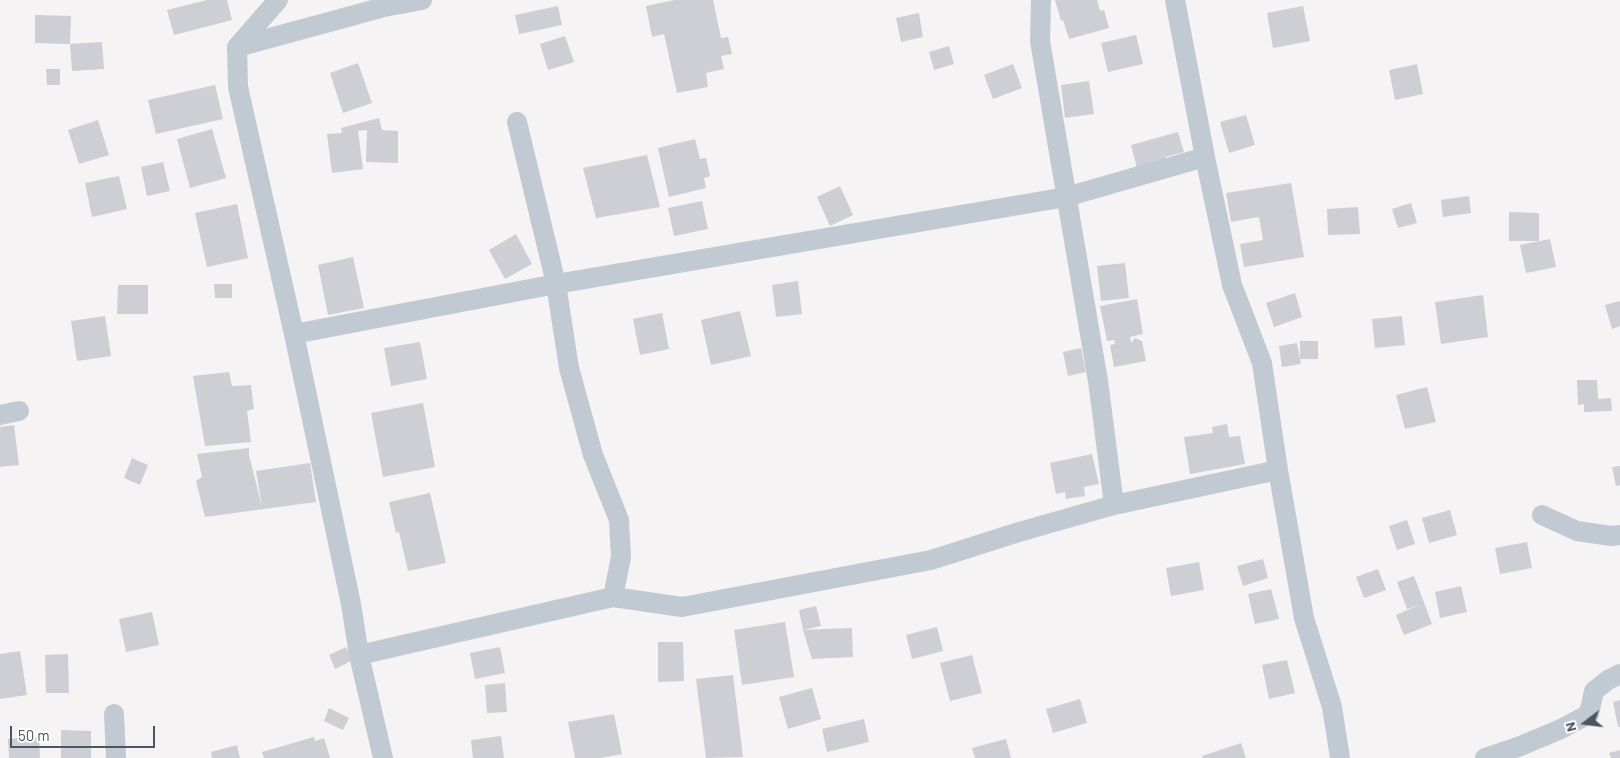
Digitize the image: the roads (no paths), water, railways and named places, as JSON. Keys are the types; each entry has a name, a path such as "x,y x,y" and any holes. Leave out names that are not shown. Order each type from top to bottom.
{"street":[{"path":"278,0 237,47 238,87 294,334 351,604 359,655 383,758"},
{"path":"237,47 384,8 422,0"},
{"path":"1041,0 1040,41 1098,381 1114,505"},
{"path":"1175,0 1232,285 1262,362 1278,470 1304,618 1332,707 1340,758"},
{"path":"517,122 556,284 569,368 593,455 619,520 621,556 613,597"},
{"path":"294,334 556,284 1066,197 1205,157"},
{"path":"359,655 613,597 682,607 931,560 1114,505 1278,470"},
{"path":"1542,515 1577,531 1611,536 1620,535"},
{"path":"1485,758 1562,729 1589,714 1594,692 1608,680 1620,674"},
{"path":"114,714 116,758"}]}
